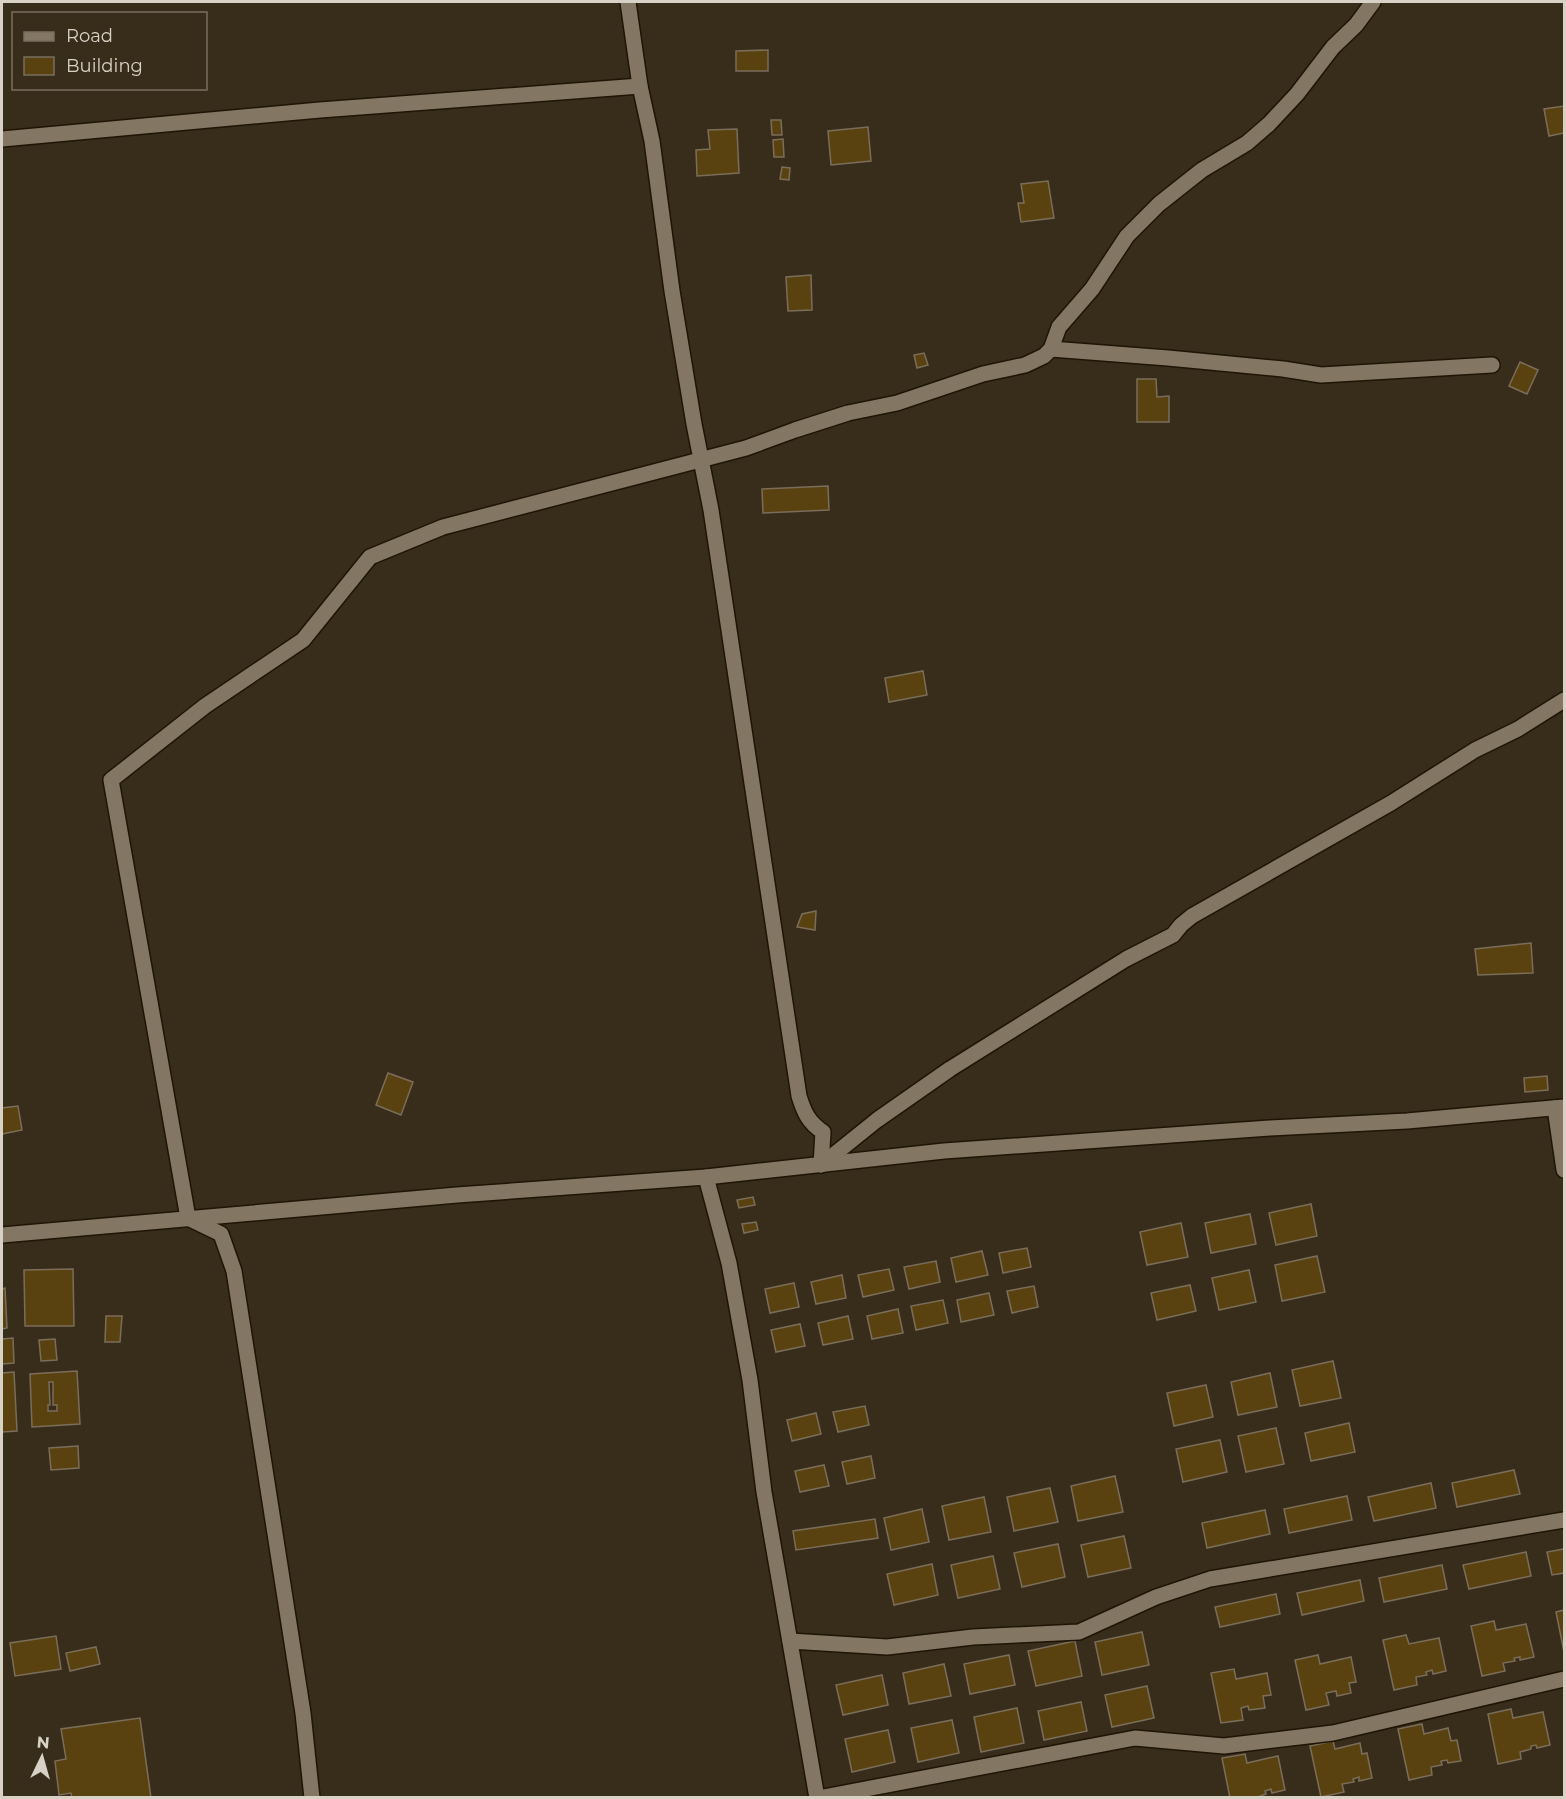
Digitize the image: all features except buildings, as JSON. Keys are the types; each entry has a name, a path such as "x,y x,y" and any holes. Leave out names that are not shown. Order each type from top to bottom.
{"street":[{"path":"628,2 640,86 652,141 672,291 694,424 702,458 759,819 769,902 783,976 799,1096 805,1115 823,1132 821,1165"},
{"path":"188,1218 111,780 205,706 303,640 370,557 443,527 746,448 848,412 897,403 983,374 1024,365 1044,356 1052,349 1059,327 1092,289 1127,236 1159,204 1202,170 1247,143 1269,124 1298,94 1333,47 1356,25 1373,2"},
{"path":"2,139 320,110 640,86"},
{"path":"1052,349 1283,369 1321,375 1492,365"},
{"path":"821,1165 877,1120 950,1069 1126,959 1173,936 1192,916 1390,803 1475,750 1518,729 1564,700"},
{"path":"2,1235 457,1195 706,1177 944,1151 1270,1128 1407,1121 1560,1107 1564,1170"},
{"path":"706,1177 729,1263 746,1357 764,1492 818,1797 1134,1738 1224,1746 1333,1733 1564,1679"},
{"path":"188,1218 221,1234 234,1271 299,1689 312,1797"},
{"path":"790,1641 887,1647 973,1637 1079,1632 1156,1598 1210,1579 1564,1520"}]}
